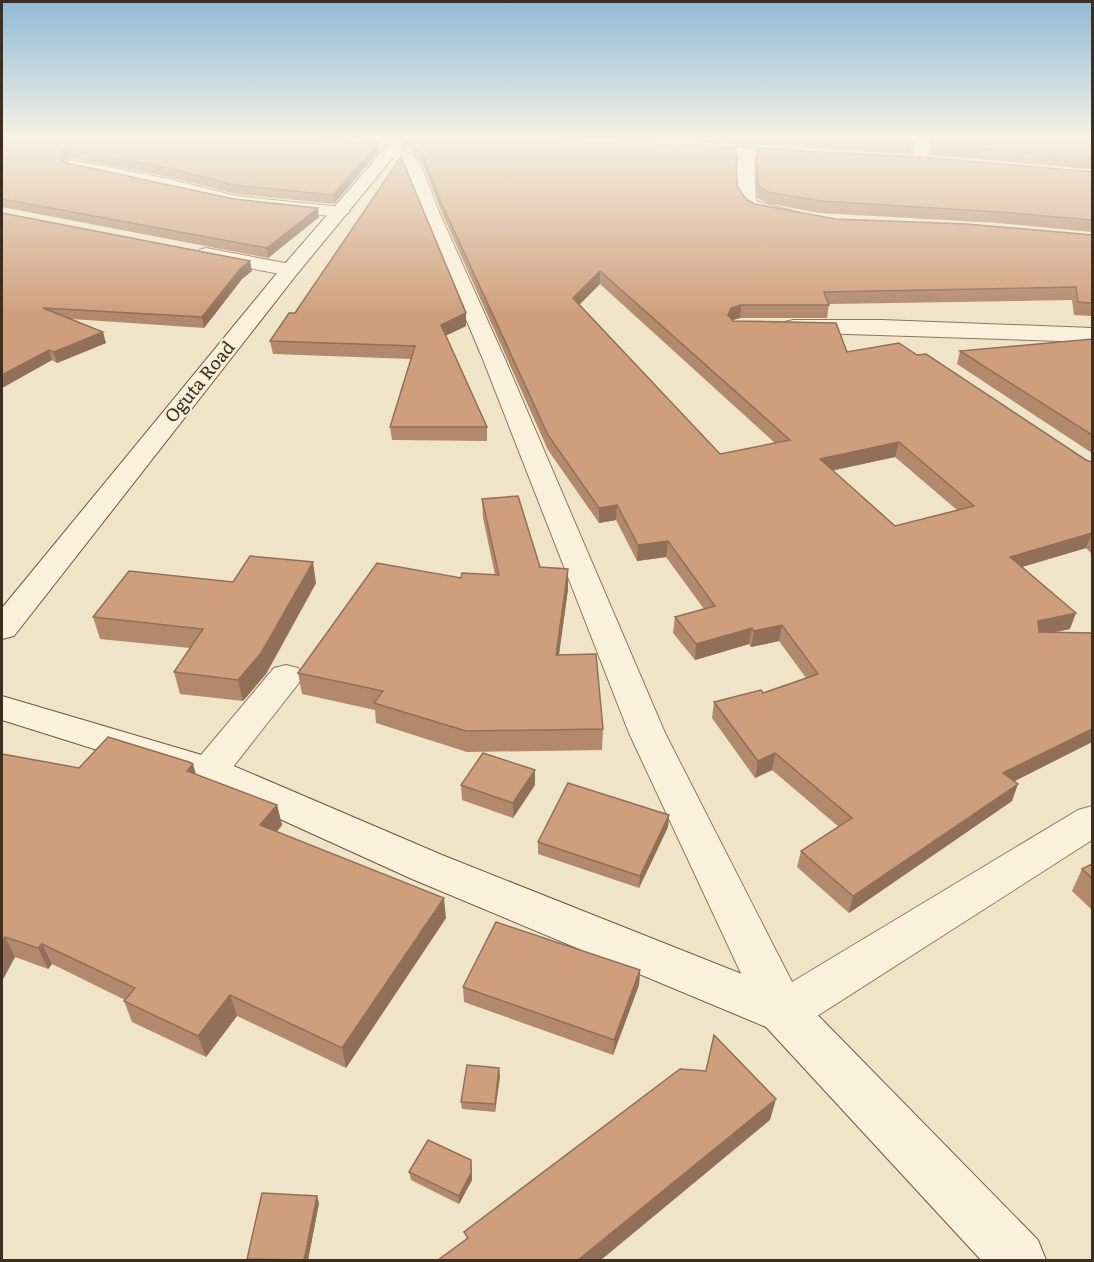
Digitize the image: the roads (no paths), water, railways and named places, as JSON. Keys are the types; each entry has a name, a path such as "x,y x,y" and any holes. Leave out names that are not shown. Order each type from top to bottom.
{"street":[{"path":"220,197 236,201 341,212"},
{"name":"Oguta Road","path":"2,629 290,270 352,197"},
{"path":"425,197 647,733 783,1012 1018,1260"},
{"path":"745,197 749,205 802,218"},
{"path":"189,251 290,270"},
{"path":"776,327 882,327 1092,335"},
{"path":"882,327 920,353"},
{"path":"209,771 286,676"},
{"path":"2,708 209,771 427,867 783,1012"},
{"path":"783,1012 1092,821"}]}
